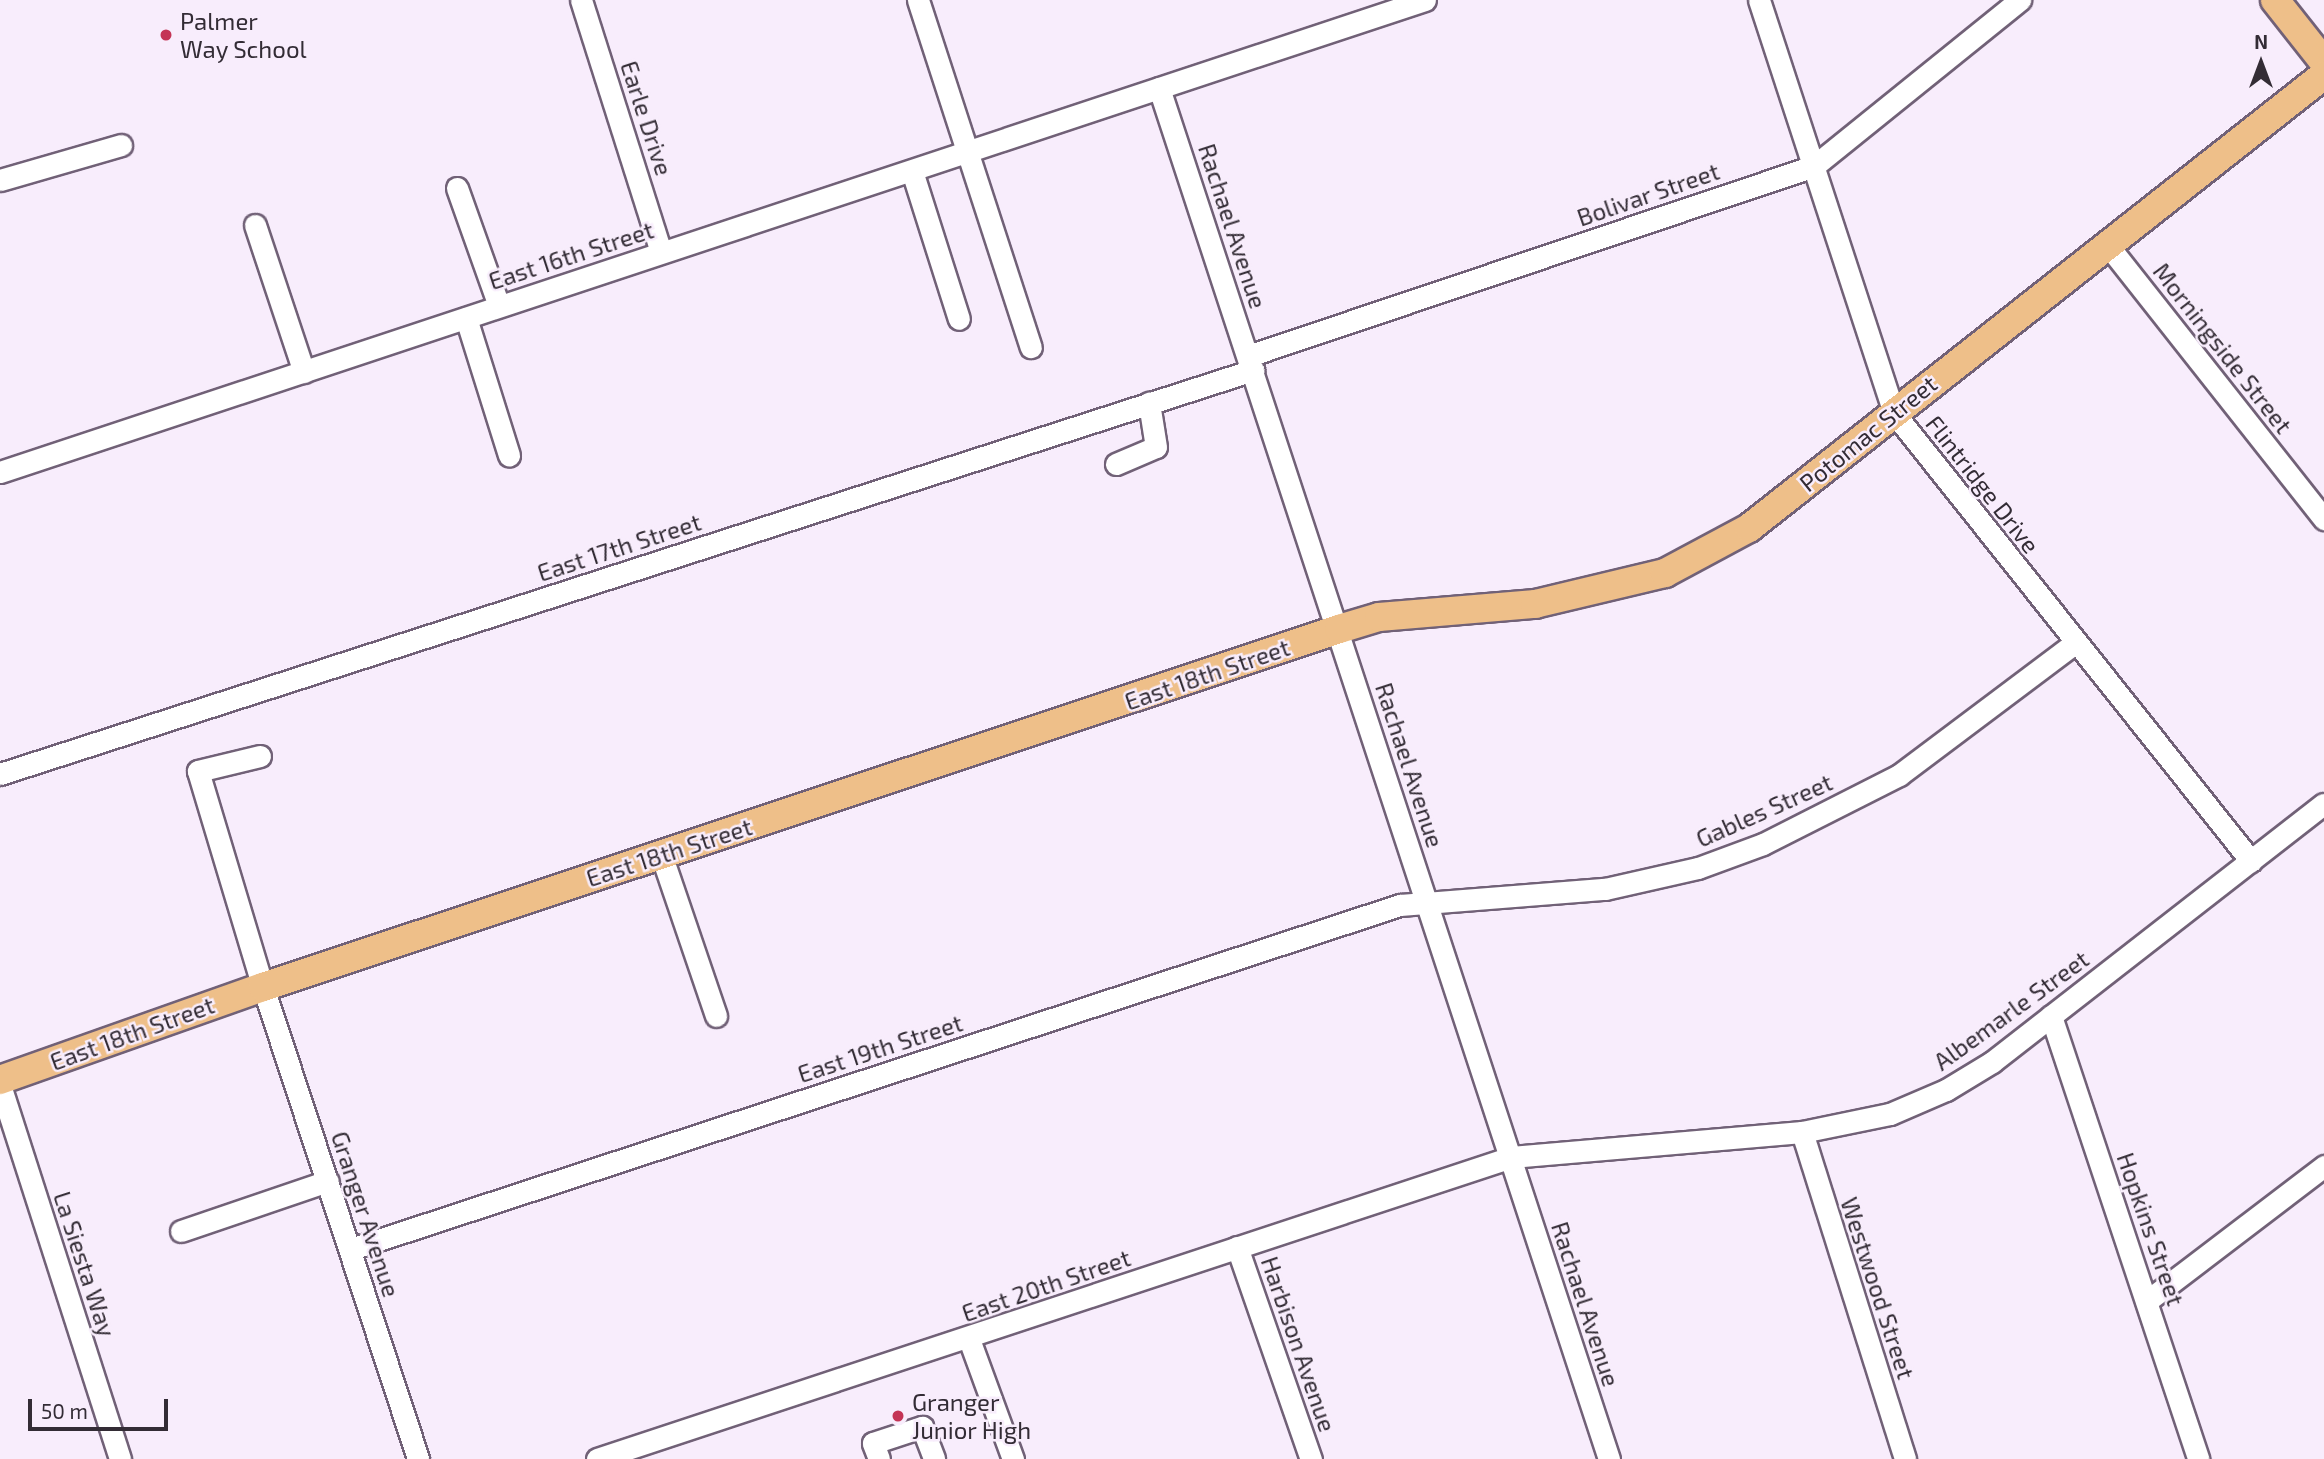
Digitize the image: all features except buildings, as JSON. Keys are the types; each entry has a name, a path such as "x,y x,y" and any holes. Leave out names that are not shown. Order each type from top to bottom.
{"main road":[{"path":"2275,0 2324,62"},
{"name":"Potomac Street","path":"1339,629 1379,617 1535,604 1664,573 1749,528 2106,243 2324,75"},
{"name":"East 18th Street","path":"0,1083 263,987 1339,629"}],"street":[{"name":"Earle Drive","path":"581,0 661,252"},
{"path":"918,0 1031,347"},
{"name":"East 16th Street","path":"0,472 1425,0"},
{"name":"Flintridge Drive","path":"1759,0 1894,413 2075,643 2251,860"},
{"name":"Bolivar Street","path":"1251,363 1814,166 2020,0"},
{"name":"Rachael Avenue","path":"1159,88 1339,629 1609,1459"},
{"path":"0,180 121,145"},
{"path":"912,172 959,319"},
{"path":"457,188 499,306"},
{"path":"255,225 304,372"},
{"name":"Morningside Street","path":"2106,243 2324,519"},
{"path":"466,318 509,455"},
{"name":"East 17th Street","path":"0,774 1150,403 1251,363"},
{"path":"1116,464 1156,447 1150,403"},
{"name":"Gables Street","path":"1427,903 1605,889 1698,868 1763,844 1899,775 2075,643"},
{"name":"Granger Avenue","path":"260,756 198,771 263,987 418,1459"},
{"name":"Albemarle Street","path":"1511,1157 1802,1132 1861,1122 1937,1095 1992,1062 2324,804"},
{"path":"661,854 716,1016"},
{"name":"East 19th Street","path":"351,1249 1400,905 1427,903"},
{"name":"Hopkins Street","path":"2051,1016 2198,1459"},
{"name":"La Siesta Way","path":"0,1083 120,1459"},
{"name":"Westwood Street","path":"1802,1132 1905,1459"},
{"name":"East 20th Street","path":"597,1459 663,1448 1237,1247 1511,1157"},
{"path":"2147,1301 2324,1166"},
{"path":"181,1231 328,1181"},
{"name":"Harbison Avenue","path":"1237,1247 1311,1459"},
{"path":"969,1339 1013,1459"},
{"path":"878,1459 873,1443 922,1427 934,1459"}],"place":[{"name":"Palmer Way School","path":"166,35"},
{"name":"Granger Junior High","path":"898,1416"}]}
